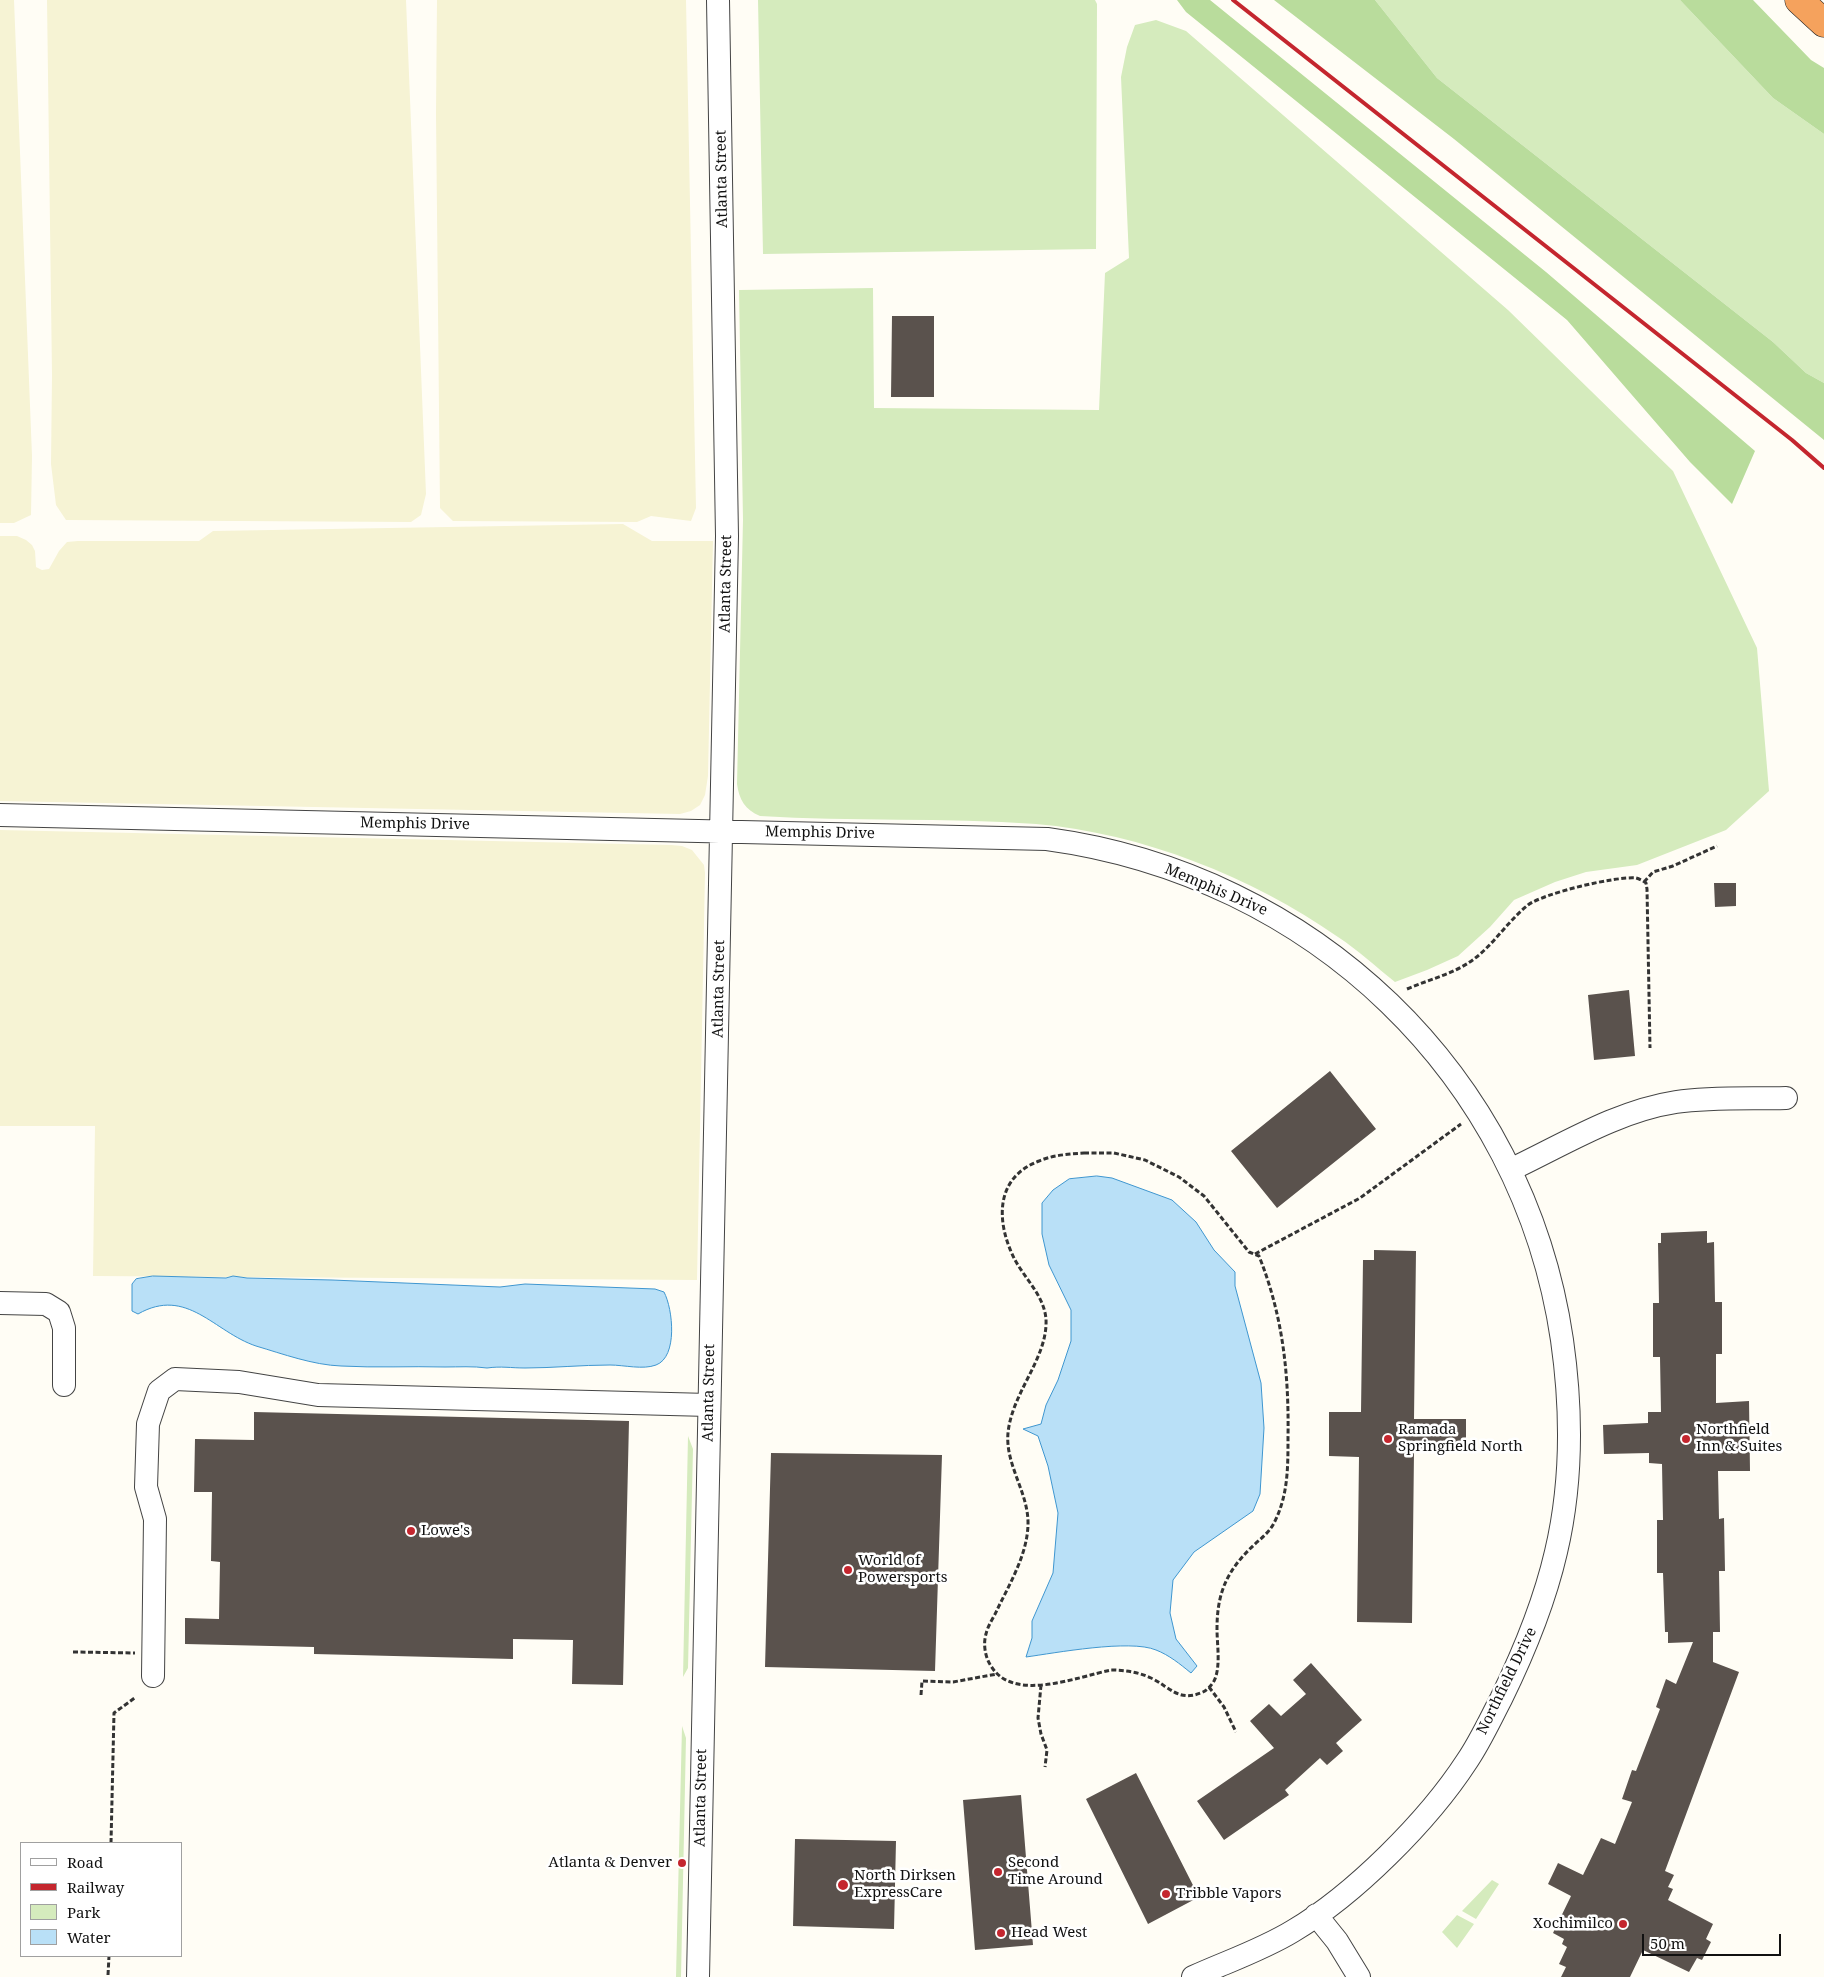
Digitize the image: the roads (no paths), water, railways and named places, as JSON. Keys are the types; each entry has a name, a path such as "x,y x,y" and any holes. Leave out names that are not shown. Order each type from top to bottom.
{"highway":[{"path":"1799,0 1824,23"}],"street":[{"name":"Atlanta Street","path":"698,1977 727,536 718,0"},
{"name":"Memphis Drive","path":"0,815 1047,839 1089,845 1193,877 1235,895 1271,913 1348,966 1416,1030 1447,1068 1475,1108 1510,1170"},
{"path":"1510,1170 1614,1119 1651,1108 1676,1102 1786,1098"},
{"name":"Northfield Drive","path":"1193,1977 1240,1968 1337,1900 1397,1846 1426,1814 1466,1762 1521,1658 1542,1604 1557,1550 1565,1493 1569,1410 1565,1358 1559,1318 1546,1263 1525,1203 1510,1170"},
{"path":"0,1303 46,1304 59,1312 64,1328 64,1385"},
{"path":"153,1676 155,1519 146,1487 148,1424 159,1391 175,1379 239,1382 318,1395 709,1404"},
{"path":"1316,1915 1337,1941 1359,1977"}],"water":[{"path":"1097,1176 1112,1178 1172,1200 1196,1222 1214,1250 1235,1272 1235,1286 1261,1383 1264,1428 1260,1494 1253,1511 1194,1552 1173,1580 1170,1613 1176,1639 1197,1666 1191,1673 1165,1654 1144,1647 1111,1646 1026,1657 1032,1638 1032,1621 1053,1573 1058,1513 1048,1466 1038,1436 1023,1429 1041,1424 1046,1405 1058,1380 1071,1341 1071,1310 1049,1265 1042,1234 1042,1203 1053,1190 1069,1179"},
{"path":"153,1276 226,1278 233,1276 500,1287 525,1284 655,1289 664,1292 670,1309 671,1343 668,1353 663,1360 656,1365 645,1367 610,1365 525,1368 367,1367 320,1364 256,1346 186,1308 171,1305 155,1307 138,1314 132,1311 132,1284 136,1279"}],"railway":[{"path":"1233,0 1792,440 1824,468"}],"place":[{"name":"Ramada Springfield North","path":"1388,1439"},
{"name":"Northfield Inn & Suites","path":"1686,1439"},
{"name":"Lowe's","path":"411,1531"},
{"name":"World of Powersports","path":"848,1570"},
{"name":"Atlanta & Denver","path":"682,1863"},
{"name":"Second Time Around","path":"998,1872"},
{"name":"North Dirksen ExpressCare","path":"843,1885"},
{"name":"Tribble Vapors","path":"1166,1894"},
{"name":"Xochimilco","path":"1623,1924"},
{"name":"Head West","path":"1001,1933"}]}
